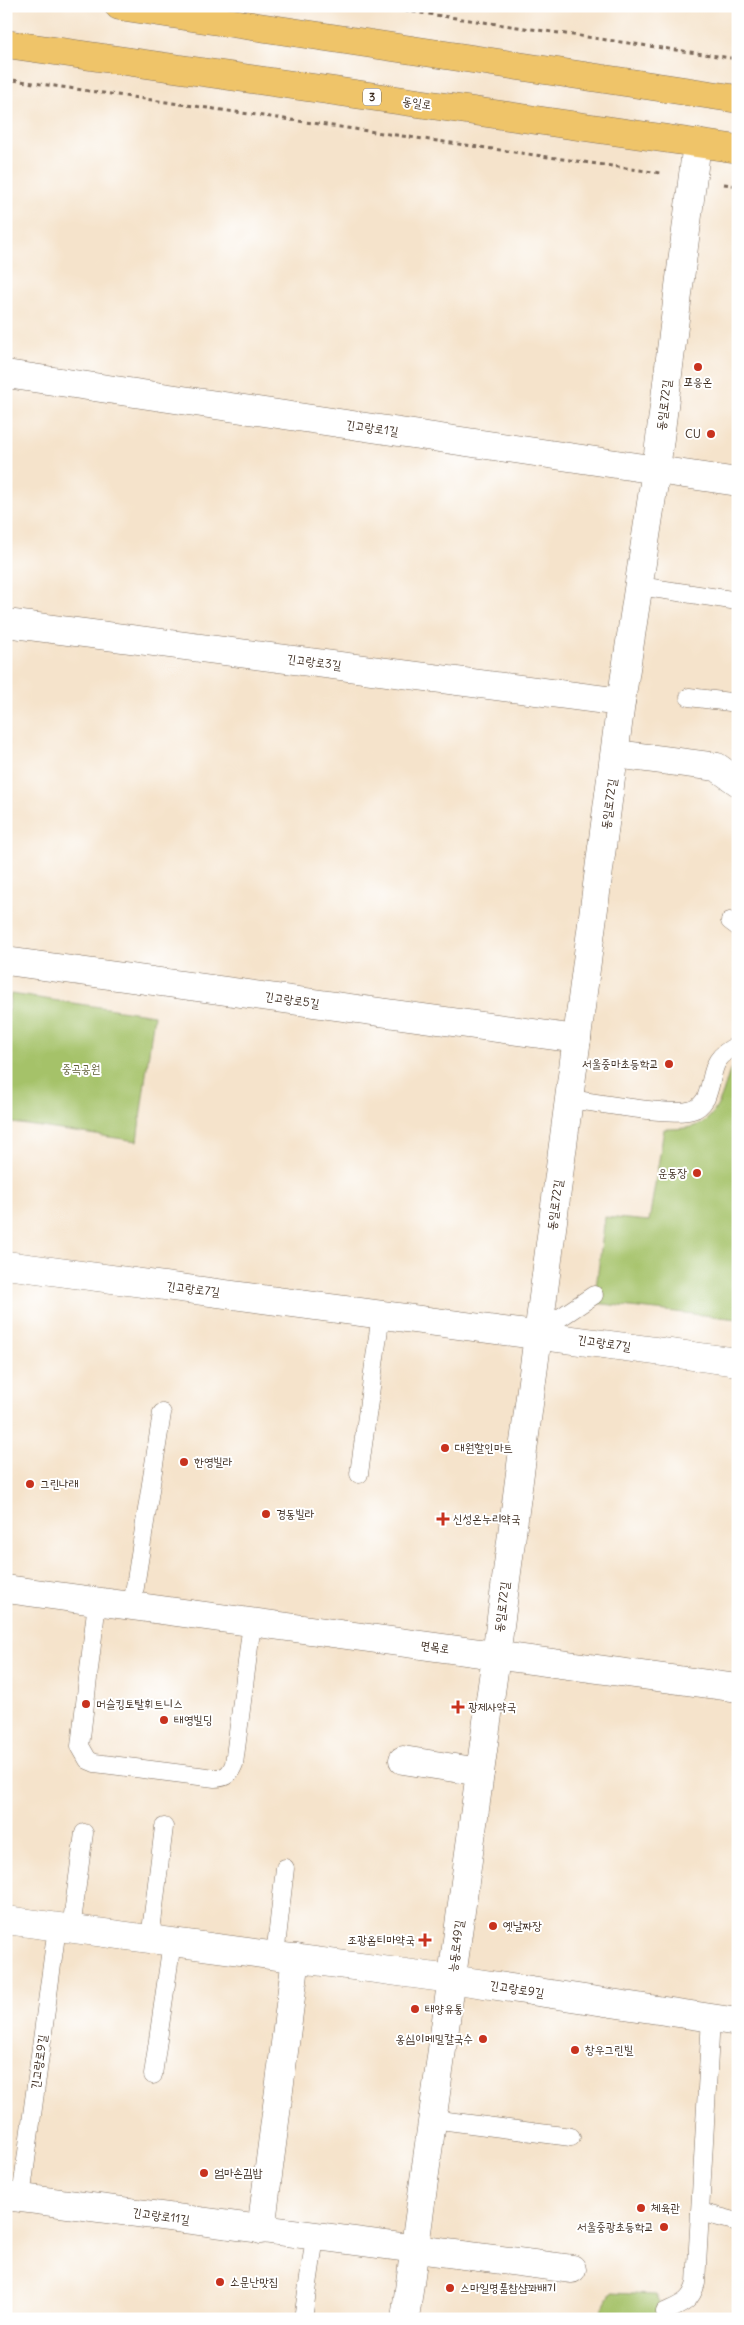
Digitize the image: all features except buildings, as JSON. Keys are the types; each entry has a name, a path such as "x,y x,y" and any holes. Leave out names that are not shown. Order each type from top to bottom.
{"main road":[{"path":"119,6 738,99"},
{"name":"동일로","path":"6,44 738,149"}],"street":[{"name":"동일로72길","path":"496,1656 537,1334 616,754 621,702 656,470 697,143"},
{"name":"긴고랑로1길","path":"6,374 738,482"},
{"name":"긴고랑로3길","path":"6,623 621,702"},
{"path":"616,754 717,767 738,782"},
{"name":"긴고랑로5길","path":"6,962 577,1039"},
{"name":"긴고랑로7길","path":"6,1265 738,1362"},
{"name":"면목로","path":"6,1589 738,1688"},
{"name":"능동로49길","path":"405,2319 496,1656"},
{"path":"403,1760 480,1772"},
{"name":"긴고랑로9길","path":"6,1920 451,1979 738,2022"},
{"path":"261,2230 286,1957"},
{"name":"긴고랑로11길","path":"14,2197 414,2250"},
{"path":"414,2250 572,2270"}],"lane":[{"path":"639,586 738,601"},
{"path":"689,697 738,703"},
{"path":"569,1099 671,1112 692,1110 701,1105 706,1098 712,1069 717,1060 726,1051 738,1045"},
{"path":"537,1334 594,1295"},
{"path":"359,1474 381,1314"},
{"path":"132,1606 162,1413"},
{"path":"97,1602 80,1746 88,1760 104,1764 215,1778 222,1778 230,1773 234,1764 252,1622"},
{"path":"153,2075 161,1940 164,1827"},
{"name":"긴고랑로9길","path":"14,2197 64,1928 84,1833"},
{"path":"285,1868 286,1957"},
{"path":"672,2313 693,2294 696,2283 711,2018"},
{"path":"432,2119 571,2137"},
{"path":"700,2212 738,2222"},
{"path":"304,2319 315,2237"}],"path":[{"path":"373,6 738,59"},
{"path":"6,79 660,173"},
{"path":"719,183 738,186"}],"green space":[{"name":"중곡공원","path":"11,994 154,1015 137,1141 6,1122 6,1024"},
{"name":"운동장","path":"738,1059 738,1319 594,1303 605,1217 649,1221 664,1129 695,1126 709,1118 719,1102 731,1070"},
{"path":"611,2293 656,2295 668,2319 597,2319"}],"place":[{"name":"포응온","path":"698,367"},
{"name":"CU","path":"711,434"},
{"name":"서울중마초등학교","path":"669,1064"},
{"name":"운동장","path":"697,1173"},
{"name":"대원할인마트","path":"445,1448"},
{"name":"한영빌라","path":"184,1462"},
{"name":"그린나래","path":"30,1484"},
{"name":"경동빌라","path":"266,1514"},
{"name":"신성온누리약국","path":"443,1519"},
{"name":"머슬킹토탈휘트니스","path":"86,1704"},
{"name":"광제사약국","path":"458,1707"},
{"name":"태영빌딩","path":"164,1720"},
{"name":"옛날짜장","path":"493,1926"},
{"name":"조광옵티마약국","path":"425,1940"},
{"name":"태양유통","path":"415,2009"},
{"name":"옹심이메밀칼국수","path":"483,2039"},
{"name":"창우그린빌","path":"575,2050"},
{"name":"엄마손김밥","path":"204,2173"},
{"name":"체육관","path":"641,2208"},
{"name":"서울중광초등학교","path":"664,2227"},
{"name":"소문난맛집","path":"220,2282"},
{"name":"스마일명품찹샵꽈배기","path":"450,2288"}]}
